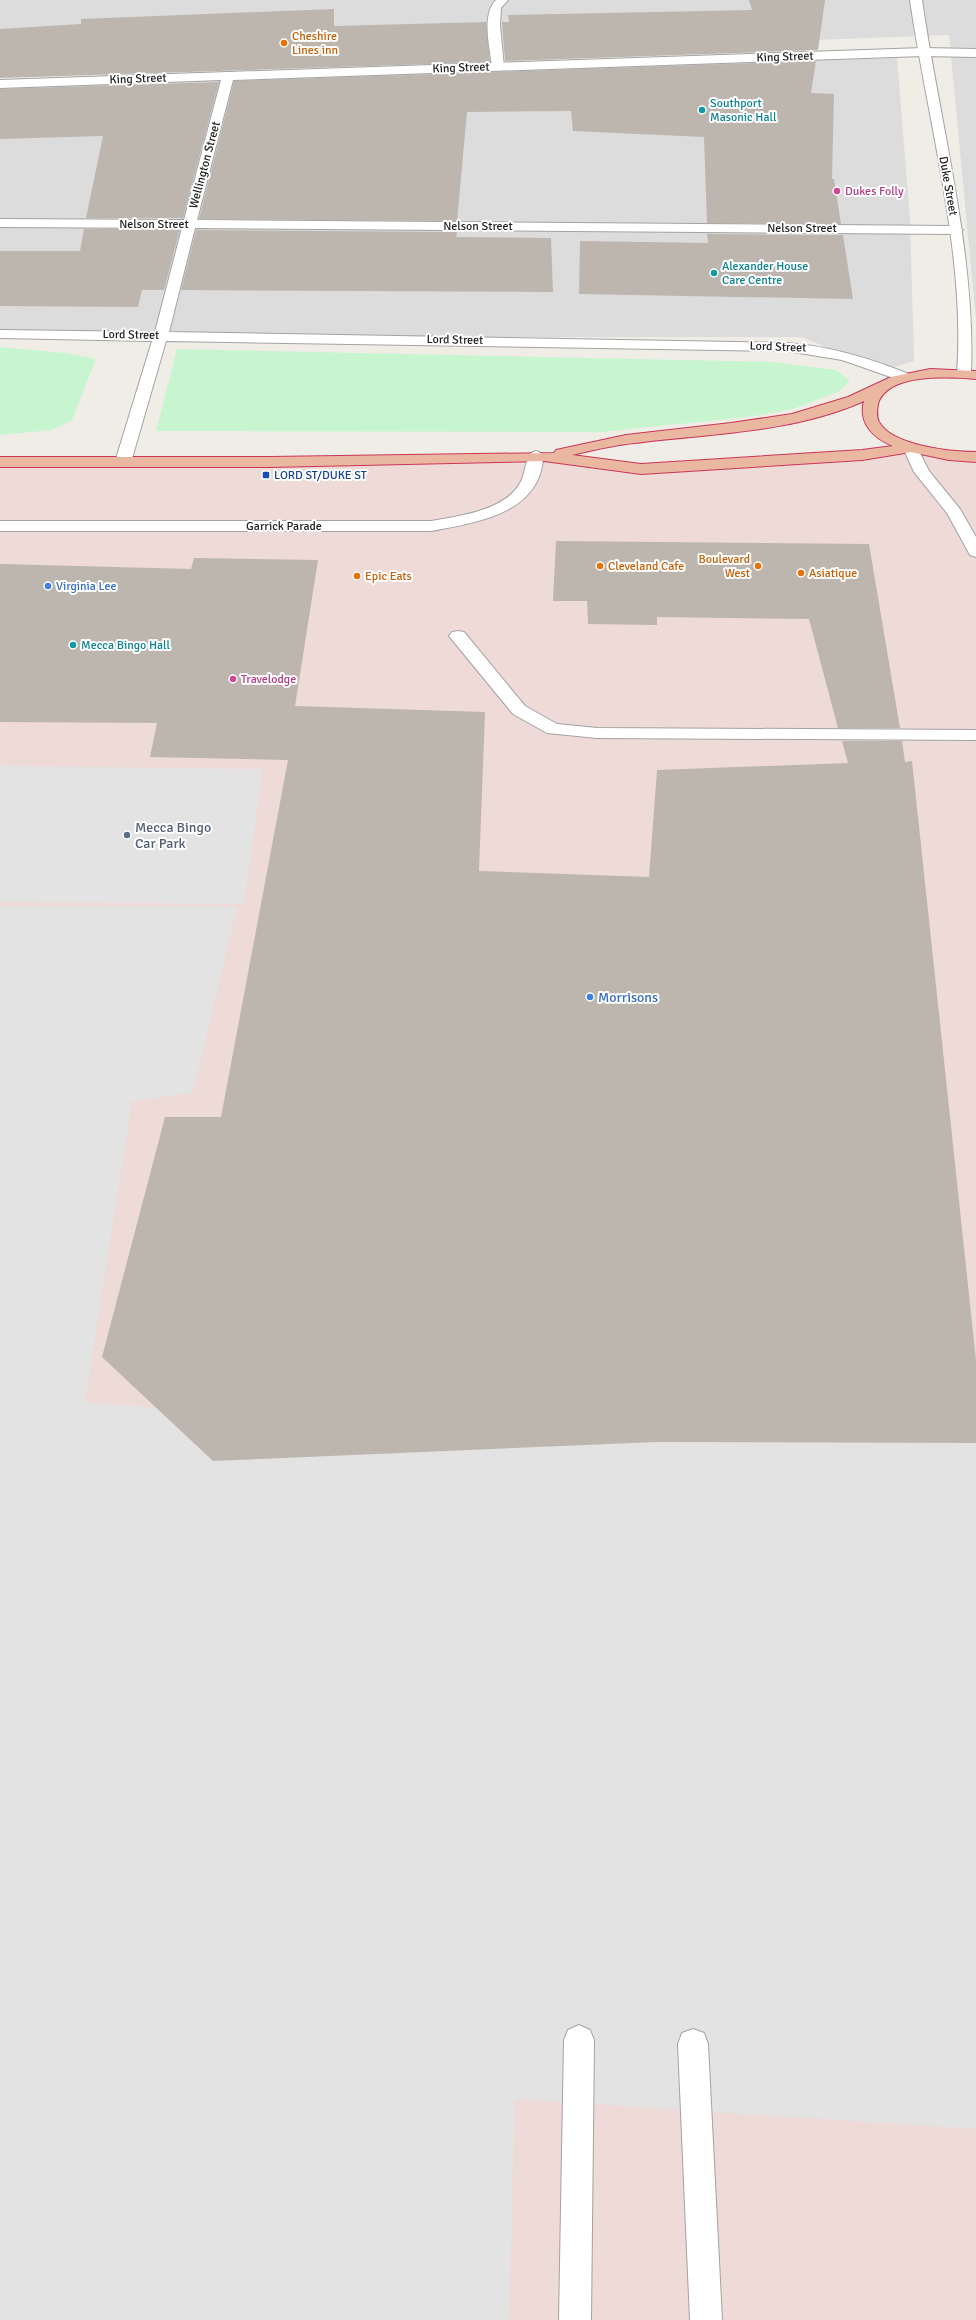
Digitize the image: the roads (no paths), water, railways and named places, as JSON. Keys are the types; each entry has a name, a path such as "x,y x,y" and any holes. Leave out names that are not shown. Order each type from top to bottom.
{"highway":[{"path":"540,456 634,438 716,431 797,418 842,406 904,377 923,374 970,374"},
{"path":"883,387 872,398 869,412 872,420 887,436 910,448 959,458 976,457"},
{"path":"0,462 277,462 540,456 641,469 862,455 910,448"}],"street":[{"path":"498,67 494,25 495,7 502,0"},
{"name":"Duke Street","path":"916,0 923,52 956,230 970,374"},
{"name":"King Street","path":"0,84 923,52 976,53"},
{"name":"Wellington Street","path":"123,462 161,335 228,76"},
{"name":"Nelson Street","path":"0,223 956,230"},
{"name":"Lord Street","path":"0,334 161,335 787,346 811,348 835,353 904,377"},
{"path":"910,448 922,472 954,512 976,552"},
{"name":"Garrick Parade","path":"0,526 431,526 466,519 499,507 516,497 531,478 540,456"},
{"path":"458,636 519,710 553,729 597,733 976,735"},
{"path":"575,2320 579,2040"},
{"path":"693,2044 706,2320"}],"place":[{"name":"Cheshire Lines inn","path":"284,43"},
{"name":"Southport Masonic Hall","path":"702,110"},
{"name":"Dukes Folly","path":"837,191"},
{"name":"Alexander House Care Centre","path":"714,273"},
{"name":"LORD ST/DUKE ST","path":"266,475"},
{"name":"Cleveland Cafe","path":"600,566"},
{"name":"Boulevard West","path":"758,566"},
{"name":"Asiatique","path":"801,573"},
{"name":"Epic Eats","path":"357,576"},
{"name":"Virginia Lee","path":"48,586"},
{"name":"Mecca Bingo Hall","path":"73,645"},
{"name":"Travelodge","path":"233,679"},
{"name":"Mecca Bingo Car Park","path":"127,835"},
{"name":"Morrisons","path":"590,997"}]}
